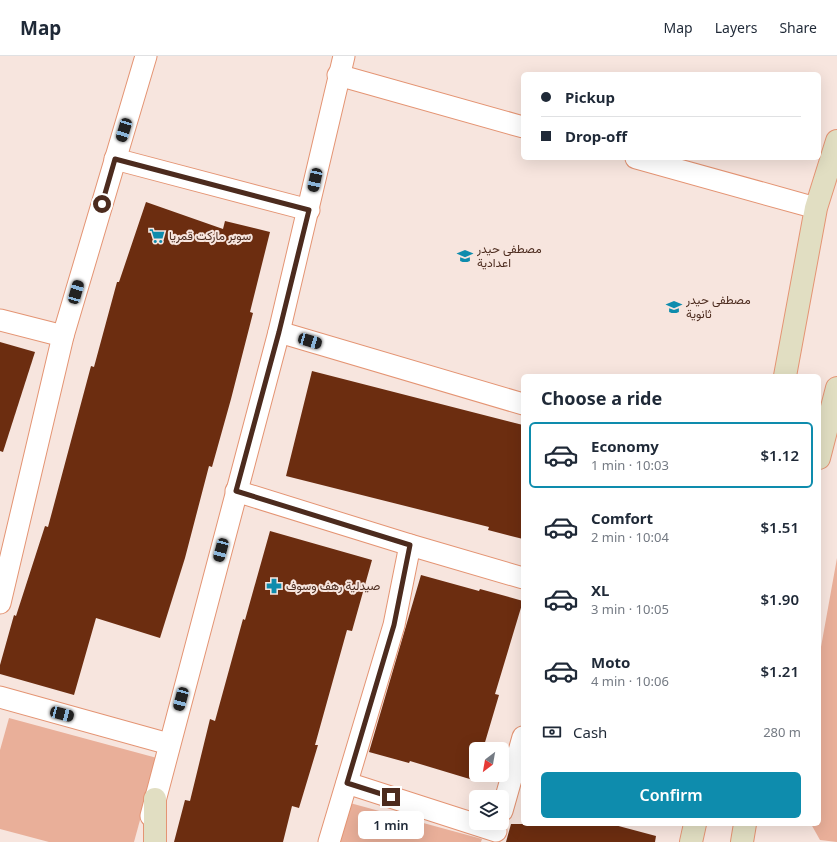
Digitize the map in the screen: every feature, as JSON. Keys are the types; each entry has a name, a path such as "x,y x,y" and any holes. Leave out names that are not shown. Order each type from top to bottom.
{"main road":[{"path":"785,374 816,208 837,141"},
{"path":"821,450 837,388"},
{"path":"155,799 155,842"},
{"path":"691,842 695,826"},
{"path":"742,842 745,826"}],"street":[{"path":"0,603 63,336 146,56"},
{"path":"144,842 279,332 309,210 341,66 521,126"},
{"path":"115,159 309,210"},
{"path":"643,160 816,208"},
{"path":"0,320 63,336"},
{"path":"279,332 521,403"},
{"path":"236,491 521,577"},
{"path":"329,842 394,625 410,545"},
{"path":"0,696 170,744"},
{"path":"508,790 521,743"},
{"path":"347,783 496,832"}],"shaded area":[{"path":"837,558 837,842 820,840 812,826 821,826 821,647"},
{"path":"9,718 157,758 134,842 49,842 0,829 0,750"},
{"path":"350,803 482,839 481,842 339,842"}],"building":[{"path":"146,202 223,229 225,221 270,232 250,312 253,313 231,399 212,467 209,466 185,558 160,638 96,618 74,695 0,674 0,665 14,615 16,616 45,526 48,527 91,366 94,367 117,282 119,282"},
{"path":"0,342 35,352 3,452 0,451"},
{"path":"312,371 521,424 521,538 488,530 489,527 286,476"},
{"path":"270,531 372,560 352,631 347,630 315,745 318,745 299,808 292,806 283,842 174,842 185,800 190,801 210,719 215,721 243,619 245,620"},
{"path":"421,575 479,591 480,589 521,600 521,608 495,694 499,695 485,742 469,742 469,779 410,761 409,763 369,752"},
{"path":"511,824 521,824 521,826 618,826 656,836 655,842 506,842"}],"place":[{"name":"سوبر ماركت قمريا","path":"157,236"},
{"name":"مصطفى حيدر اعدادية","path":"465,256"},
{"name":"مصطفى حيدر ثانوية","path":"674,307"},
{"name":"صيدلية رهف وسوف","path":"274,586"}],"route":[{"path":"102,204 115,159 309,210 279,332 236,491 410,545 394,625 347,783 391,797"}]}
